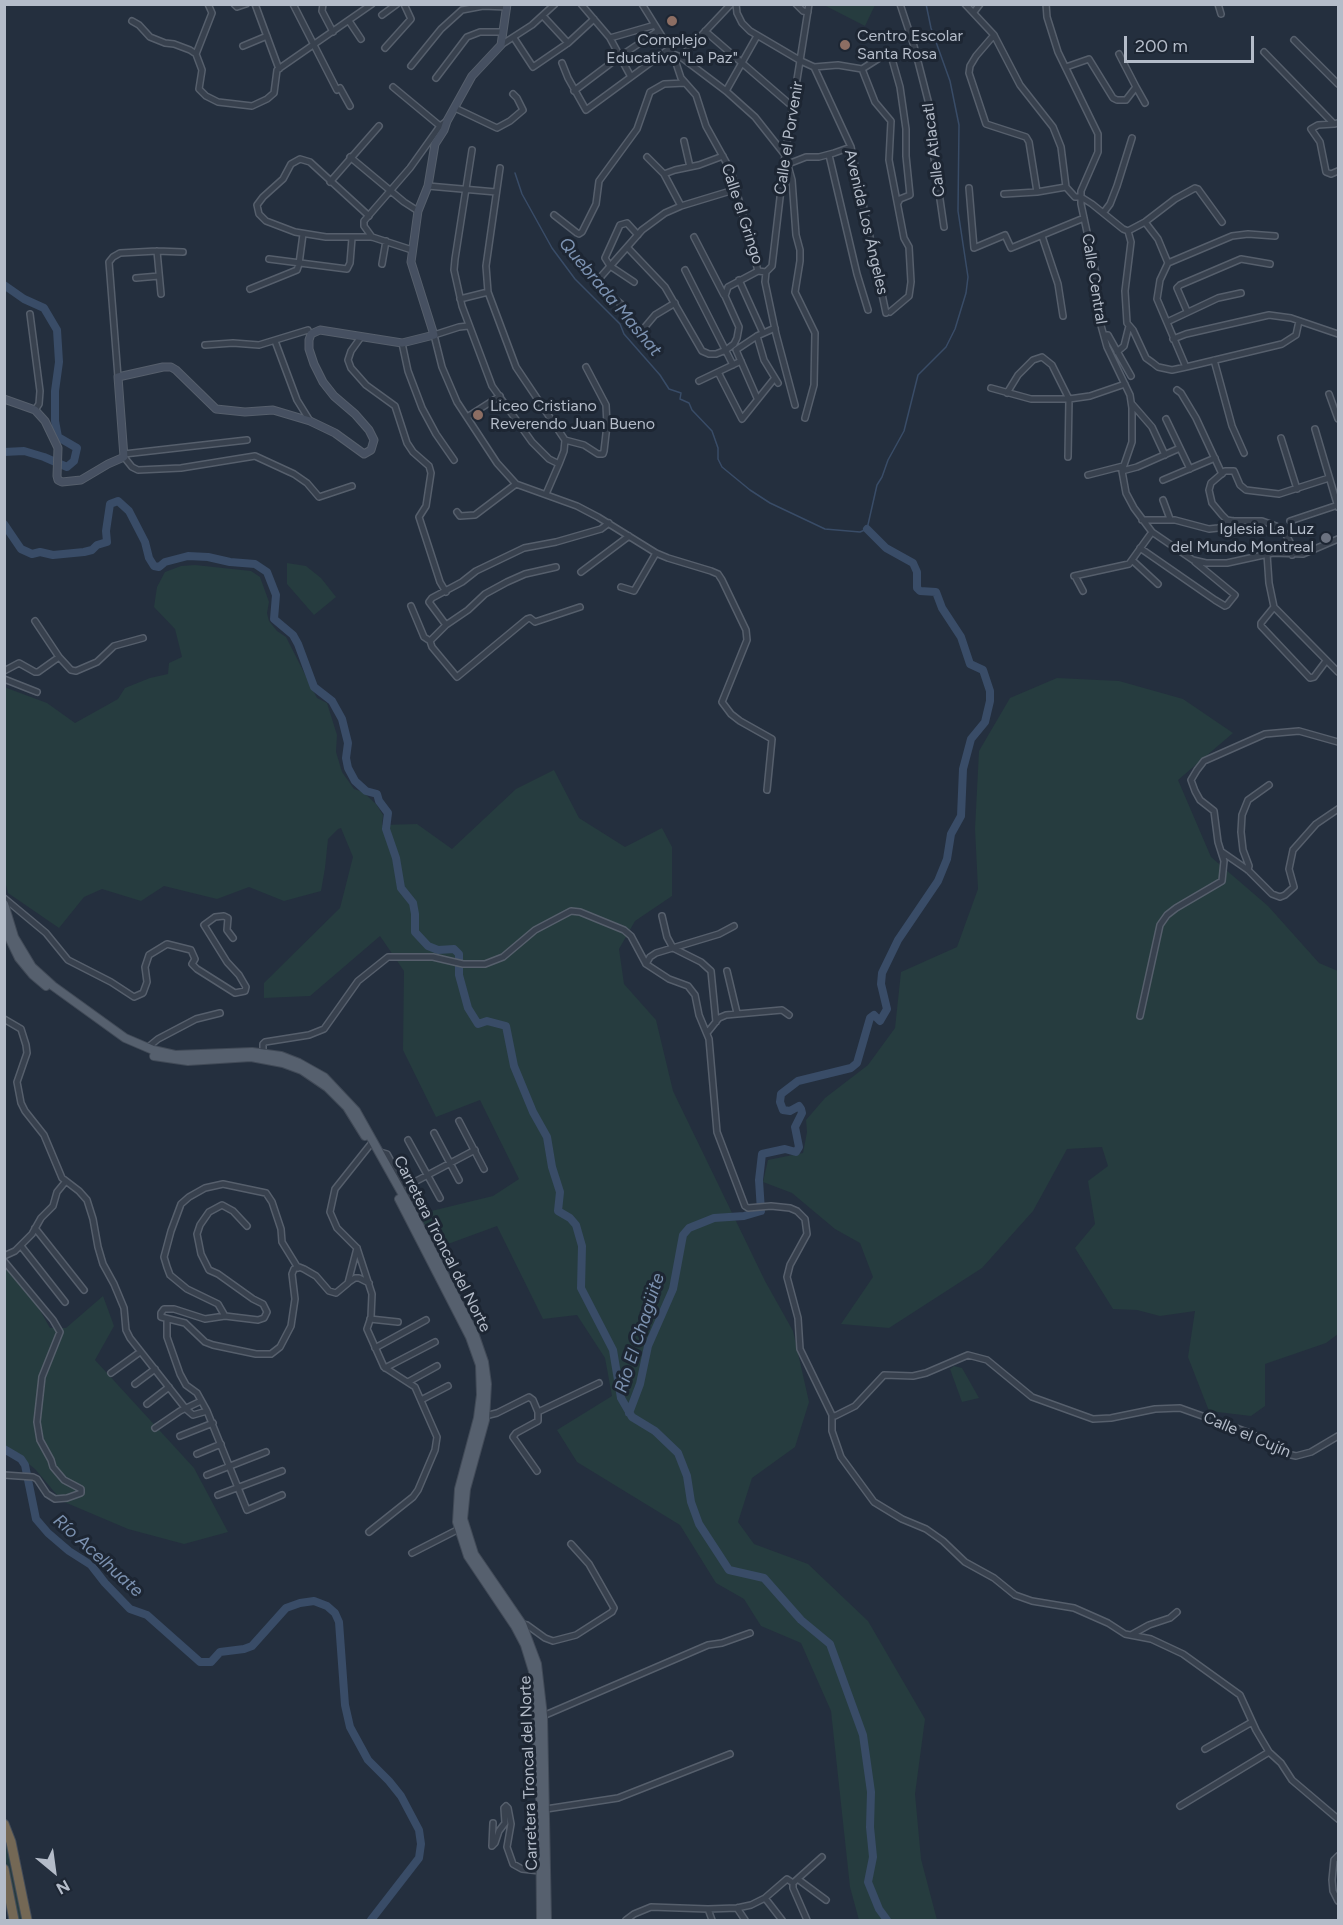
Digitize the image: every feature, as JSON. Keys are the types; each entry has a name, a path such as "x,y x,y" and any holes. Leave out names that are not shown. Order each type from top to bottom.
{"highway":[{"path":"4,1824 11,1842 27,1920"},
{"path":"4,1869 14,1920"}],"main road":[{"name":"Carretera Troncal del Norte","path":"4,904 20,949 38,973 125,1038 147,1048 187,1056 262,1053 281,1056 299,1063 332,1084 352,1105 412,1211 478,1342 484,1362 488,1384 469,1469 463,1519 466,1534 482,1566 522,1624 537,1664 543,1716 547,1920"},
{"name":"Carretera Troncal del Norte","path":"4,927 16,953 33,975 124,1043 153,1056 173,1060 188,1061 231,1056"},
{"name":"Carretera Troncal del Norte","path":"251,1055 302,1070 318,1080 347,1107 406,1212 474,1345 481,1372 482,1418"},
{"name":"Carretera Troncal del Norte","path":"469,1469 458,1501 459,1529 474,1567 520,1635 533,1671 540,1798 541,1920"}],"street":[{"path":"196,54 212,13 208,4"},
{"path":"234,4 237,8 246,4"},
{"path":"132,21 150,37 196,54 202,70 199,88 206,96 218,102 252,106 274,93 279,69 255,4"},
{"path":"293,4 337,90 340,88 350,106"},
{"path":"323,4 322,11 333,32"},
{"path":"382,15 397,4"},
{"path":"385,48 411,19 404,4"},
{"path":"372,237 364,226 364,221 444,124 472,76 501,45 543,16 555,4"},
{"path":"580,4 610,38 631,77"},
{"path":"681,57 731,4"},
{"path":"736,4 742,23 757,36 814,67 822,64 862,69 881,57 889,56 892,59 900,87 906,129 910,195 900,199 898,203"},
{"path":"796,4 803,11 808,12"},
{"name":"Calle el Porvenir","path":"795,405 765,282 767,272 772,266 784,155 794,107 809,4"},
{"name":"Calle Atlacatl","path":"900,4 914,46 932,117 934,158 944,226"},
{"path":"965,4 994,35 1020,85 1047,118 1058,137 1066,187 1075,197 1081,197 1128,231"},
{"path":"974,12 980,4"},
{"name":"Calle Central","path":"1046,4 1052,35 1098,134 1098,152 1086,178 1081,197 1096,274 1098,311 1104,335 1125,384 1134,422 1132,442 1123,469"},
{"path":"279,69 370,5"},
{"path":"1220,9 1229,5"},
{"path":"411,66 441,29 462,10 483,6 507,6 501,45"},
{"name":"Calle el Gringo","path":"645,6 671,51 685,83 696,95 706,126 731,171 758,271 767,272"},
{"path":"543,16 568,43"},
{"path":"514,38 532,67 568,43 594,20"},
{"path":"349,21 361,39"},
{"path":"610,38 656,28"},
{"path":"574,91 656,28"},
{"path":"705,30 794,107"},
{"path":"436,78 467,37 480,32 503,32"},
{"path":"994,35 976,56 969,73 986,124 1026,137 1029,142 1037,192"},
{"path":"243,46 267,36"},
{"path":"726,91 757,36"},
{"path":"1294,40 1338,84"},
{"path":"562,63 583,108 589,109 631,77 671,51 726,91 755,117 784,155 792,180 796,236 800,250 795,292 815,333 814,385 805,418"},
{"path":"1264,52 1336,123"},
{"path":"1119,54 1145,102"},
{"path":"1066,67 1089,59 1113,98 1117,100 1130,97 1136,87"},
{"name":"Avenida Los Ángeles","path":"814,67 851,147 888,313 909,296 911,282 909,247 904,238 898,203"},
{"path":"862,69 875,102 891,121 889,160 898,203"},
{"path":"554,215 577,233 582,232 596,204 599,181 637,129 650,92 664,84 685,83"},
{"path":"393,87 444,124"},
{"path":"455,108 497,128 523,110 513,94"},
{"path":"1336,123 1318,125 1311,129 1320,142 1326,172 1331,174 1338,171"},
{"path":"444,124 444,130 434,149 428,186 418,211 411,262 445,375 457,402 497,463 516,484 577,506 656,553 718,574 746,630 747,640 722,702 731,714 772,739 767,790"},
{"path":"330,182 379,126"},
{"path":"1104,212 1117,186 1132,138"},
{"path":"684,141 690,167"},
{"path":"788,164 806,157 819,158 851,147"},
{"path":"472,150 454,270 460,299 468,326 492,386 532,442 549,459 559,464"},
{"path":"829,155 857,274 868,310"},
{"path":"664,174 723,156"},
{"path":"350,157 418,211"},
{"path":"647,157 664,174 681,206"},
{"path":"369,216 310,162 300,159 291,164 280,183 258,201 257,210 266,221 279,228 303,234 372,237 412,250"},
{"path":"500,168 486,266 488,292 516,367 566,440 603,454 607,425 606,405 586,368"},
{"path":"428,186 496,192"},
{"path":"1004,194 1066,187"},
{"path":"969,188 974,248 1005,235 1011,248 1084,218"},
{"path":"1128,231 1195,188 1222,222"},
{"path":"621,304 603,291 598,284 601,277 638,235 665,213 737,189"},
{"path":"1145,222 1158,239 1168,263"},
{"path":"634,282 610,266 605,258 620,225 627,223 638,235"},
{"path":"1128,231 1131,242 1125,291 1127,323 1146,358 1158,367 1172,370 1282,344 1296,335 1299,321"},
{"path":"250,289 297,270 303,234"},
{"path":"1186,367 1157,299 1160,280 1168,263 1232,237 1248,234 1275,236"},
{"path":"1042,236 1058,284 1063,316"},
{"path":"268,259 347,269 350,263 352,237"},
{"path":"627,247 658,278 702,351 716,354 734,344 739,327 694,237"},
{"path":"382,264 386,241"},
{"path":"157,250 161,294"},
{"path":"183,252 157,250 120,253 109,262 124,455 132,467 138,470 181,468 255,456 294,474 307,483 319,497 352,486"},
{"path":"1187,311 1177,288 1180,285 1241,259 1270,264"},
{"path":"685,270 733,365"},
{"path":"725,296 728,287 758,271"},
{"path":"136,278 159,276"},
{"path":"718,372 742,418 757,398 776,381 764,360 760,334 739,280"},
{"path":"460,299 488,292"},
{"path":"1167,322 1218,298 1241,293"},
{"path":"639,334 655,315 675,303"},
{"path":"30,314 40,391 39,404 35,410"},
{"path":"1173,339 1269,315 1299,321 1338,334"},
{"path":"118,377 171,367 216,409 245,412 273,410 310,421 335,433 364,454 374,446 374,440 369,430 355,414 334,396 323,382 309,349 311,334 320,330 402,343 468,326"},
{"path":"1117,352 1124,346 1130,326"},
{"path":"757,398 736,350 760,334 775,328"},
{"path":"205,345 233,343 259,345 308,330"},
{"path":"1104,335 1108,335 1131,376"},
{"path":"361,337 351,351 348,360 351,368 366,385 395,406 407,443 413,452 429,466 431,473 429,494 426,506 419,517 440,582 446,592"},
{"path":"275,341 297,400 310,421"},
{"path":"402,343 408,371 422,408 454,460"},
{"path":"1007,393 1018,375 1033,360 1042,357 1056,371 1069,399 1068,457"},
{"path":"1214,360 1232,426 1244,453"},
{"path":"699,381 741,361"},
{"path":"991,388 1031,399 1069,399 1090,396 1125,384"},
{"path":"1177,390 1196,418 1222,474"},
{"path":"1329,394 1338,419"},
{"path":"467,417 500,396"},
{"path":"4,399 35,410 45,421 58,448 57,474 60,481 75,482 124,455 247,440"},
{"path":"1131,404 1152,427 1164,454"},
{"path":"1166,419 1190,469"},
{"path":"1290,521 1338,506 1315,429"},
{"path":"1281,438 1297,489"},
{"path":"546,494 566,440"},
{"path":"1088,475 1137,467 1180,447"},
{"path":"1163,480 1215,458"},
{"path":"1123,469 1126,493 1152,532 1193,560 1235,595 1225,606 1140,548"},
{"path":"1292,555 1290,542 1285,533 1276,526 1262,521 1227,520 1212,502 1209,490 1211,483 1226,471 1234,471 1240,485 1246,490 1279,494 1329,478"},
{"path":"457,512 460,516 465,517 475,515 516,484"},
{"path":"1163,500 1170,519"},
{"path":"1142,520 1170,519 1209,529 1218,528 1233,521"},
{"path":"446,625 429,602 432,598 510,553 601,529 609,524"},
{"path":"1083,591 1074,576 1125,566 1152,532"},
{"path":"581,572 629,536"},
{"path":"1193,560 1215,564 1267,554 1292,555 1311,551 1338,539"},
{"path":"621,587 634,591 656,553"},
{"path":"1267,554 1269,583 1274,607 1338,672"},
{"path":"1132,560 1158,584"},
{"path":"430,641 485,594 525,574 556,567"},
{"path":"411,606 424,637 430,641 432,647 457,677 528,618 535,622 580,607"},
{"path":"1274,607 1260,624 1280,647 1310,678 1314,677 1326,661"},
{"path":"34,621 59,657 71,670 76,671 97,662 114,646 143,638"},
{"path":"4,671 18,663 38,672 59,657"},
{"path":"4,679 37,692"},
{"path":"1140,1016 1160,925 1167,915 1222,881 1224,861 1218,842 1214,811 1200,800 1191,780 1204,761 1265,734 1283,731 1299,731 1338,742"},
{"path":"1248,870 1241,832 1242,815 1248,800 1269,785"},
{"path":"1222,852 1248,870 1272,894 1285,896 1294,887 1289,869 1293,850 1316,824 1338,809"},
{"path":"4,898 46,933 68,960 134,997 143,993 147,982 145,967 149,956 167,944 190,950 195,959 192,964 197,969 236,993 245,991 246,987 239,975 227,962 204,926 215,917 224,916 228,918 227,930 233,938"},
{"path":"262,1053 262,1044 265,1042 309,1035 324,1029 358,981 388,957 433,957 463,964 485,964 500,959 535,930 567,912 575,911 630,934 646,964 669,980 691,989 695,994 711,1055 717,1132 745,1206 748,1208 790,1208 805,1219 807,1234 790,1265 787,1276 798,1318 801,1349 832,1415 832,1431 841,1457 874,1502 926,1529 943,1541 965,1562 994,1578 1016,1595 1032,1601 1082,1611 1131,1635 1151,1639 1183,1654 1216,1679 1236,1690 1269,1752 1281,1763 1292,1780 1338,1819"},
{"path":"662,916 667,937 673,948 701,962 711,971 716,1022"},
{"path":"646,964 650,957 718,934 734,926"},
{"path":"727,971 737,1013"},
{"path":"707,1034 719,1018 737,1013 783,1010 789,1016"},
{"path":"147,1048 158,1039 196,1019 220,1013"},
{"path":"4,1019 21,1029 26,1046 27,1053 17,1083 21,1103 44,1135 62,1178 87,1200 103,1264 124,1308 126,1330 140,1352 186,1409 193,1415 207,1411"},
{"path":"459,1120 484,1168"},
{"path":"434,1133 459,1180"},
{"path":"408,1140 440,1198"},
{"path":"369,1532 413,1497 435,1450 437,1437 415,1387 385,1368 375,1348 367,1329 372,1294 369,1283 357,1248 337,1228 330,1212 337,1186 370,1145"},
{"path":"405,1187 475,1150"},
{"path":"380,1152 387,1154 405,1187 412,1211"},
{"path":"4,1475 33,1477 37,1479 47,1494 55,1499 81,1493 81,1489 64,1479 53,1467 40,1440 37,1422 42,1377 60,1332 4,1258 21,1246 41,1218 53,1206 57,1192 66,1181"},
{"path":"225,1316 218,1304 187,1288 170,1275 167,1267 164,1257 171,1231 181,1204 189,1197 205,1188 223,1184 266,1193 272,1202 282,1242 298,1268"},
{"path":"247,1226 233,1211 222,1205 209,1212 197,1234 201,1254 209,1270 263,1304 267,1312 264,1318 258,1320 225,1316 205,1319 174,1309 164,1309 160,1313 161,1317 185,1323 205,1342 213,1345 256,1354 271,1354 280,1347 291,1326 295,1299 292,1274 294,1269 304,1269 316,1276 329,1291 336,1293 355,1278 369,1283"},
{"path":"35,1228 84,1290"},
{"path":"21,1246 65,1302"},
{"path":"348,1283 357,1248"},
{"path":"167,1319 167,1336 180,1374 186,1385 197,1393 213,1423 228,1467 247,1510 282,1495"},
{"path":"370,1319 398,1322"},
{"path":"375,1348 426,1320"},
{"path":"385,1368 435,1342"},
{"path":"111,1373 140,1352"},
{"name":"Calle el Cujín","path":"832,1415 835,1416 852,1408 884,1375 913,1376 926,1373 968,1355 987,1360 1032,1397 1093,1419 1111,1418 1155,1409 1180,1408 1250,1433 1287,1454 1296,1456 1311,1452 1338,1436"},
{"path":"408,1382 437,1366"},
{"path":"135,1384 155,1369"},
{"path":"538,1412 599,1383"},
{"path":"421,1400 448,1386"},
{"path":"147,1404 169,1387"},
{"path":"482,1418 529,1397 533,1400 538,1412 538,1420 513,1437 537,1471"},
{"path":"155,1428 201,1401"},
{"path":"180,1436 213,1423"},
{"path":"197,1454 221,1444"},
{"path":"207,1475 266,1452"},
{"path":"218,1495 282,1471"},
{"path":"412,1553 459,1529"},
{"path":"522,1624 553,1641 576,1635 612,1612 614,1608 589,1564 571,1544"},
{"path":"1131,1635 1149,1625 1170,1618 1177,1612"},
{"path":"543,1716 708,1645 722,1643 750,1632"},
{"path":"1205,1749 1252,1722"},
{"path":"1180,1806 1269,1752"},
{"path":"546,1809 618,1798 730,1754"},
{"path":"494,1823 492,1846 505,1823 504,1808 506,1806 511,1816 507,1847 513,1864 522,1869 540,1871"},
{"path":"1338,1856 1334,1860 1332,1880 1333,1891 1338,1901"},
{"path":"793,1883 822,1857"},
{"path":"626,1920 651,1907 708,1909 751,1905 765,1898 787,1879 793,1883"},
{"path":"799,1880 826,1900"},
{"path":"793,1883 807,1920"},
{"path":"765,1898 782,1920"},
{"path":"737,1908 745,1920"},
{"path":"708,1909 712,1920"}],"green space":[{"path":"822,4 875,4 875,5 865,26"},
{"path":"287,563 306,566 321,578 336,597 314,615 287,584"},
{"path":"195,565 251,571 260,577 269,602 267,613 269,621 286,637 317,698 327,703 337,735 336,752 342,772 354,789 363,792 376,804 383,815 382,825 417,824 452,849 516,789 554,770 579,818 625,847 662,828 672,847 672,896 635,921 619,949 624,984 656,1020 673,1091 765,1281 793,1331 809,1402 795,1447 752,1478 738,1522 754,1544 808,1564 868,1621 925,1719 915,1794 921,1859 937,1920 859,1920 850,1887 831,1711 801,1643 761,1626 744,1599 716,1583 680,1525 577,1462 557,1430 612,1396 605,1358 577,1315 543,1319 497,1226 437,1248 419,1214 493,1196 519,1179 480,1100 436,1117 403,1050 404,971 380,936 310,996 264,998 264,983 340,908 353,857 341,828 328,839 321,891 284,901 249,887 217,899 164,886 141,901 102,889 84,897 59,928 8,893 5,881 4,687 47,703 75,723 118,699 125,688 168,674 169,663 182,657 175,629 154,607 157,587 165,572 181,566"},
{"path":"1057,678 1119,681 1183,699 1233,733 1178,780 1211,857 1268,906 1319,963 1338,971 1338,1334 1326,1343 1265,1364 1265,1406 1251,1416 1209,1411 1188,1357 1195,1311 1160,1316 1137,1310 1113,1309 1075,1248 1095,1224 1088,1181 1108,1166 1102,1147 1067,1149 1033,1211 982,1268 889,1328 841,1324 873,1277 860,1243 835,1229 792,1193 763,1182 768,1160 803,1153 807,1132 806,1120 825,1098 868,1065 895,1028 901,972 957,947 978,889 975,829 979,751 1010,698"},
{"path":"4,1256 23,1280 50,1328 66,1328 103,1296 114,1326 95,1360 194,1468 228,1532 184,1544 128,1529 62,1501 35,1469 5,1445"},
{"path":"954,1366 962,1368 979,1398 962,1402 950,1369"},
{"path":"4,1832 23,1920 17,1920 5,1857"}],"waterway":[{"name":"Quebrada Mashat","path":"515,173 522,194 552,248 575,279 620,324 624,334 660,375 669,389 681,393 680,399 689,403 692,410 712,431 722,467 770,503 825,529 860,532 867,529 877,485 904,431 918,375 946,347 955,329 966,293 968,277 958,211 959,125 950,81 931,28 926,4"},
{"path":"4,285 24,299 44,308 57,330 59,362 55,391 55,421 58,437 77,448 74,461 67,467 24,451 4,452"},
{"path":"4,524 21,549 32,554 40,552 53,555 84,552 107,542 106,531 110,504 118,501 129,511 154,566 159,567 165,562 188,556 208,557 255,564 267,572 276,595 274,619 293,635 314,687 332,701 342,719 348,743 346,758 348,768 355,781 366,791 377,794 388,813 386,829 396,858 401,888 413,903 415,932 428,946 438,950 454,949 459,954 459,975 468,1008 478,1024 487,1021 506,1026 514,1066 533,1112 547,1137 552,1167 560,1192 558,1211 570,1218 576,1225 582,1246 581,1288 613,1350 621,1398 632,1417 655,1431 678,1453 687,1476 691,1502 699,1524 729,1570 764,1578 801,1620 830,1644 863,1735 871,1792 870,1827 873,1857 868,1882 879,1909 887,1920"},
{"name":"Río El Chagüite","path":"629,1413 640,1384 648,1346 673,1289 683,1235 689,1228 714,1218 744,1216 761,1211 759,1180 762,1154 785,1149 796,1152 799,1147 795,1127 802,1113 801,1109 799,1106 790,1111 783,1110 780,1102 781,1094 798,1081 851,1068 857,1063 870,1018 874,1015 880,1021 887,1009 881,984 882,973 898,940 938,881 947,859 951,834 961,816 963,769 971,739 985,722 990,691 983,670 970,664 961,637 942,608 936,592 920,591 917,588 917,572 913,563 886,548 867,529"},
{"name":"Río Acelhuate","path":"4,1449 21,1459 25,1465 36,1519 48,1533 69,1551 91,1565 130,1609 147,1615 200,1662 211,1662 220,1652 252,1646 286,1608 314,1601 327,1606 335,1613 339,1622 345,1705 350,1727 368,1760 401,1796 419,1830 421,1844 419,1858 371,1920"}],"place":[{"name":"Complejo Educativo \"La Paz\"","path":"672,21"},
{"name":"Centro Escolar Santa Rosa","path":"845,45"},
{"name":"Liceo Cristiano Reverendo Juan Bueno","path":"478,415"},
{"name":"Iglesia La Luz del Mundo Montreal","path":"1326,538"}]}
